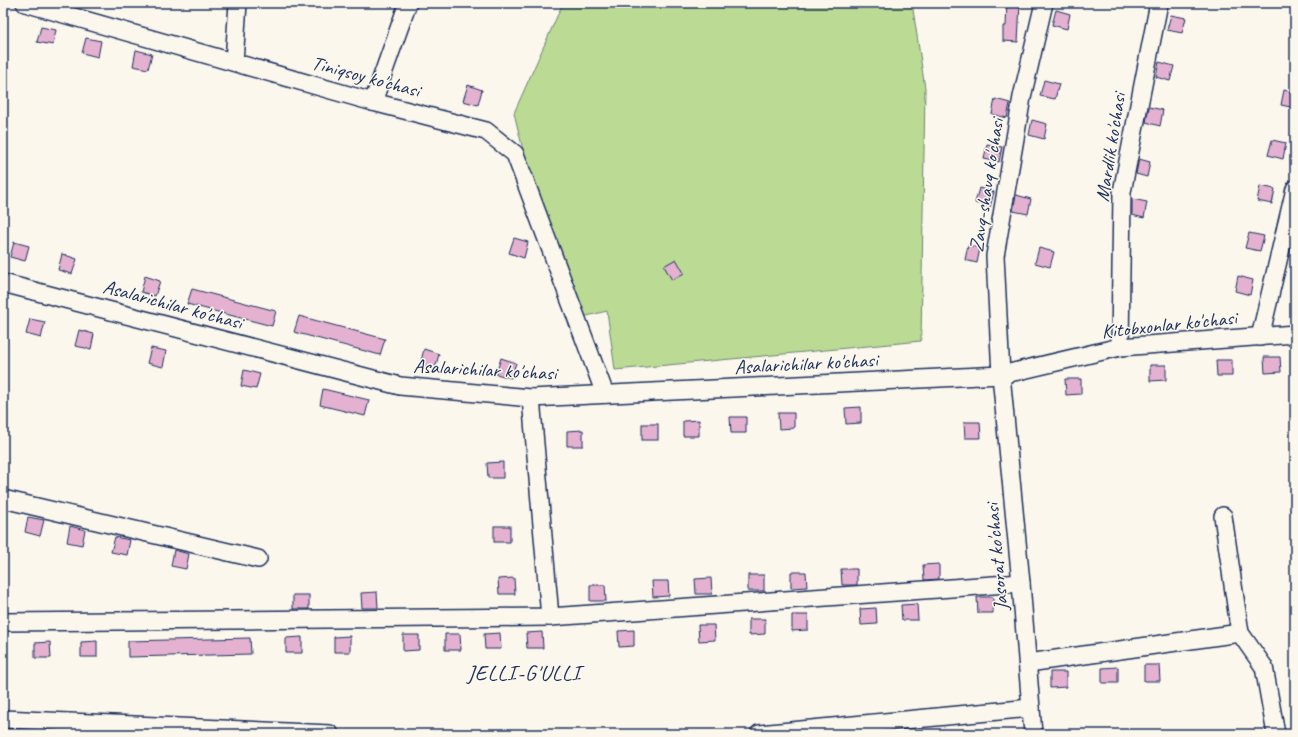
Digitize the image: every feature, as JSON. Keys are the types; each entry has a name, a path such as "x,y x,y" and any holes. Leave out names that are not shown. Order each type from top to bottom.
{"street":[{"name":"Tiniqsoy ko'chasi","path":"25,3 373,102 486,131 515,154 605,394"},
{"path":"234,62 238,3"},
{"path":"373,102 408,3"},
{"name":"Zavq-shavq ko'chasi","path":"1001,375 995,256 1022,97 1044,3"},
{"name":"Mardlik ko'chasi","path":"1120,347 1122,192 1159,3"},
{"path":"1260,337 1295,189"},
{"name":"Asalarichilar ko'chasi","path":"3,283 400,386 531,398 1001,375"},
{"name":"Kitobxonlar ko'chasi","path":"1001,375 1120,347 1295,334"},
{"name":"Jasorat ko'chasi","path":"1001,375 1021,583 1033,734"},
{"path":"531,398 550,618"},
{"path":"3,499 258,559"},
{"path":"1224,516 1240,633 1264,667 1276,734"},
{"path":"3,622 550,618 1021,583"},
{"path":"1028,663 1240,633"},
{"path":"759,734 1031,708"},
{"path":"3,719 330,734"}],"green space":[{"path":"563,3 912,3 925,88 921,341 615,370 607,311 583,317 537,207 514,113"}],"building":[{"path":"1007,3 1020,3 1018,42 1003,41 1003,26 1006,26"},
{"path":"1056,10 1070,14 1067,29 1052,25"},
{"path":"1171,15 1186,18 1182,33 1167,30"},
{"path":"41,27 56,30 53,45 37,42"},
{"path":"86,38 101,41 98,57 82,53"},
{"path":"136,50 152,54 148,69 133,66"},
{"path":"1159,62 1174,66 1170,81 1156,77"},
{"path":"1044,80 1059,84 1055,99 1040,96"},
{"path":"468,85 482,90 478,105 463,101"},
{"path":"1284,90 1295,93 1295,108 1281,105"},
{"path":"995,99 1010,103 1007,118 992,114"},
{"path":"1149,107 1163,110 1160,126 1146,122"},
{"path":"1032,120 1047,124 1044,139 1029,135"},
{"path":"1272,140 1286,143 1283,159 1268,155"},
{"path":"987,144 1002,147 999,162 984,159"},
{"path":"1139,159 1150,162 1147,177 1136,174"},
{"path":"1260,186 1275,189 1272,204 1257,201"},
{"path":"979,188 994,192 990,207 975,203"},
{"path":"1016,195 1031,199 1028,214 1013,211"},
{"path":"1132,199 1147,202 1144,218 1132,215"},
{"path":"1249,233 1264,236 1260,251 1245,248"},
{"path":"514,238 528,242 524,258 509,253"},
{"path":"14,242 29,246 25,261 10,257"},
{"path":"968,245 980,248 977,263 965,260"},
{"path":"1039,248 1054,252 1050,267 1035,263"},
{"path":"62,254 77,259 72,274 58,270"},
{"path":"676,259 684,273 672,280 664,266"},
{"path":"145,276 160,281 155,296 141,292"},
{"path":"1238,276 1253,280 1250,295 1235,291"},
{"path":"192,289 276,311 272,326 187,304"},
{"path":"299,316 385,339 380,355 294,332"},
{"path":"30,319 45,322 41,338 26,334"},
{"path":"79,330 94,334 91,349 75,346"},
{"path":"151,348 166,351 163,367 147,363"},
{"path":"424,349 439,354 435,369 420,365"},
{"path":"1264,357 1280,357 1281,372 1265,373"},
{"path":"501,358 516,363 511,378 496,374"},
{"path":"1216,360 1232,360 1232,376 1217,376"},
{"path":"1150,365 1166,365 1166,380 1150,381"},
{"path":"244,370 260,374 256,389 241,386"},
{"path":"1065,379 1081,379 1081,394 1066,395"},
{"path":"323,389 369,400 365,416 320,405"},
{"path":"861,407 861,423 846,424 845,408"},
{"path":"778,413 794,413 794,428 779,429"},
{"path":"730,417 746,417 746,433 731,433"},
{"path":"699,420 699,436 683,436 683,421"},
{"path":"964,422 980,422 981,438 965,438"},
{"path":"642,424 658,424 658,440 642,440"},
{"path":"583,430 583,446 567,446 567,431"},
{"path":"503,462 503,478 488,478 487,463"},
{"path":"28,517 44,520 40,536 25,532"},
{"path":"70,526 85,530 82,545 67,542"},
{"path":"494,526 510,526 510,542 494,542"},
{"path":"115,537 130,540 127,555 111,552"},
{"path":"174,550 189,554 186,569 171,566"},
{"path":"939,564 939,579 924,580 923,565"},
{"path":"841,569 857,569 857,585 842,585"},
{"path":"791,572 806,572 807,587 791,588"},
{"path":"748,575 764,575 764,591 748,591"},
{"path":"514,578 515,594 499,594 498,579"},
{"path":"711,578 712,594 696,594 695,579"},
{"path":"652,581 668,581 669,596 653,597"},
{"path":"590,585 605,585 606,601 590,601"},
{"path":"377,592 378,608 362,608 361,593"},
{"path":"293,595 309,595 309,609 293,609"},
{"path":"977,597 993,597 993,613 978,613"},
{"path":"917,604 918,620 902,620 901,605"},
{"path":"876,608 877,624 861,625 860,609"},
{"path":"792,615 808,615 808,630 792,631"},
{"path":"749,619 765,619 765,634 749,635"},
{"path":"698,625 714,625 715,640 699,641"},
{"path":"634,630 634,646 619,647 618,631"},
{"path":"542,632 543,648 527,648 526,633"},
{"path":"500,633 501,649 485,649 484,634"},
{"path":"445,634 460,634 461,650 445,650"},
{"path":"403,635 419,635 419,650 403,651"},
{"path":"350,636 350,652 334,652 334,637"},
{"path":"302,637 302,653 286,653 286,638"},
{"path":"250,638 251,654 128,657 128,641"},
{"path":"97,641 97,657 81,657 81,642"},
{"path":"50,642 51,658 35,658 35,643"},
{"path":"1144,665 1159,665 1160,681 1144,681"},
{"path":"1118,667 1118,683 1102,683 1102,668"},
{"path":"1050,672 1066,672 1066,687 1050,688"}],"district":[{"name":"JELLI-G'ULLI","path":"524,672"}]}
